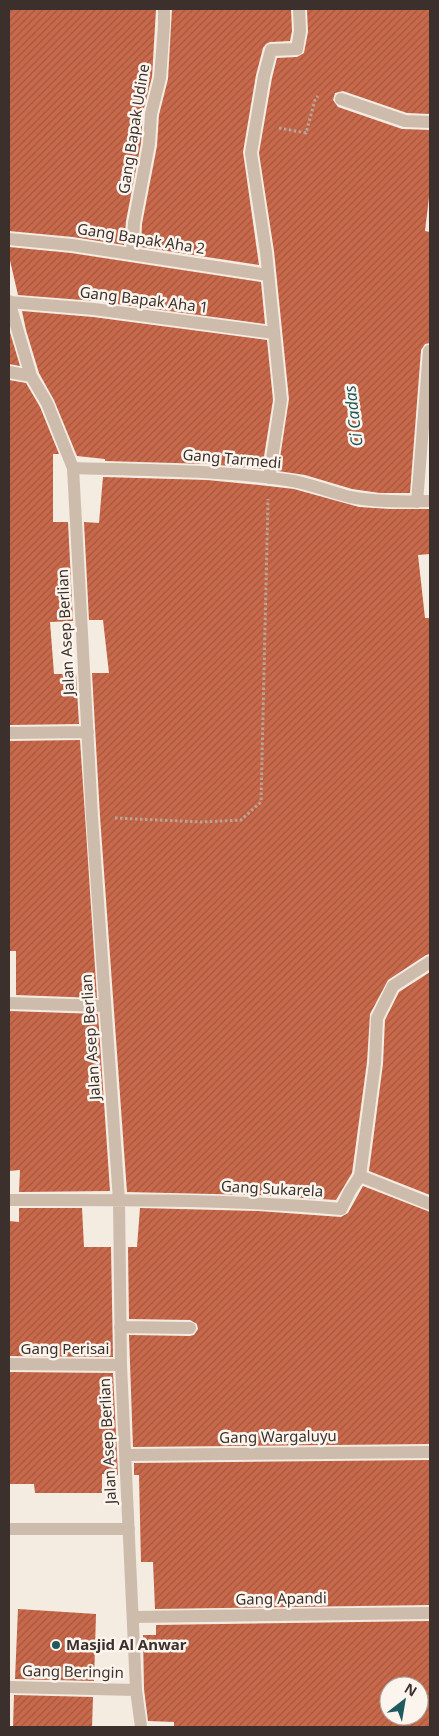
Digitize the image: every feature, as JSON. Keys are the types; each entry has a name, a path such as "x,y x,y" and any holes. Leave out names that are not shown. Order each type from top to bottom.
{"street":[{"name":"Gang Bapak Udine","path":"132,254 134,223 149,144 151,114 160,78 164,9"},
{"path":"268,478 281,400 268,275 251,153 264,76 271,50 297,49 300,31 299,9"},
{"path":"341,99 405,121 430,122"},
{"name":"Gang Bapak Aha 2","path":"9,238 72,245 268,275"},
{"name":"Gang Bapak Aha 1","path":"9,302 94,309 274,333"},
{"name":"Jalan Asep Berlian","path":"9,302 31,376 46,403 73,468 92,817 119,1200 121,1365 136,1690 141,1727"},
{"path":"417,502 429,351"},
{"path":"9,372 31,376"},
{"name":"Gang Tarmedi","path":"73,468 183,471 268,478 289,480 351,497 386,501 430,501"},
{"path":"9,733 88,732"},
{"path":"430,962 393,986 376,1018 375,1064 360,1176 430,1204"},
{"path":"9,1003 105,1006"},
{"name":"Gang Sukarela","path":"119,1200 293,1205 341,1209 360,1176"},
{"path":"9,1200 119,1200"},
{"path":"120,1327 190,1328"},
{"name":"Gang Perisai","path":"9,1364 121,1365"},
{"name":"Gang Wargaluyu","path":"126,1455 430,1452"},
{"path":"9,1529 128,1529"},
{"name":"Gang Apandi","path":"133,1617 430,1613"},
{"name":"Gang Beringin","path":"9,1688 136,1690"}],"path":[{"path":"256,125 306,133 315,100 322,92"},
{"path":"92,817 202,822 241,820 261,802 268,478"}],"building":[{"path":"9,9 156,9 152,77 143,112 141,143 126,221 124,245 73,237 9,231"},
{"path":"172,9 291,9 292,31 290,41 270,42 263,48 256,75 243,152 259,265 141,247 142,224 157,146 159,115 168,79"},
{"path":"307,9 430,9 430,114 407,113 343,91 335,93 333,100 338,107 402,129 430,130 430,189 425,231 430,232 430,343 425,344 421,350 410,493 380,493 352,489 305,475 278,471 289,399 274,251 259,153 277,58 297,57 304,53 308,32"},
{"path":"9,247 71,253 261,282 265,324 95,301 18,295 9,256"},
{"path":"22,311 93,317 267,340 273,400 262,469 208,464 105,461 105,459 77,456 54,400 39,373"},
{"path":"9,329 20,366 9,364"},
{"path":"9,380 26,383 40,407 59,454 53,454 53,522 68,522 73,621 50,622 54,674 76,674 79,724 9,725"},
{"path":"103,477 207,480 259,485 294,489 359,507 430,509 430,554 418,555 425,618 430,618 430,954 388,980 370,1014 367,1062 352,1173 336,1200 258,1195 127,1192 100,816 92,673 109,673 103,620 89,620 84,522 99,523"},
{"path":"80,740 97,998 16,995 16,951 9,951 9,741"},
{"path":"430,972 430,1195 369,1171 383,1064 385,1020 399,992"},
{"path":"9,1011 98,1014 110,1191 19,1192 20,1170 9,1171"},
{"path":"363,1186 430,1212 430,1444 133,1447 129,1335 190,1336 194,1335 198,1329 197,1324 190,1320 129,1319 128,1247 137,1247 140,1208 258,1211 341,1217 348,1213"},
{"path":"19,1208 82,1208 84,1247 111,1247 113,1357 9,1356 9,1221 19,1222"},
{"path":"9,1372 113,1373 118,1475 102,1474 102,1493 35,1493 34,1484 9,1484"},
{"path":"430,1460 430,1605 155,1609 153,1562 141,1562 139,1475 134,1475 134,1463"},
{"name":"Masjid Al Anwar","path":"18,1609 96,1614 94,1681 15,1679"},
{"path":"430,1621 429,1727 174,1727 174,1722 148,1721 144,1689 143,1635 156,1635 156,1625"},
{"path":"14,1695 93,1697 92,1727 13,1727"}],"place":[{"name":"Masjid Al Anwar","path":"56,1645"}],"water label":[{"name":"Ci Cadas","path":"353,416"}]}
